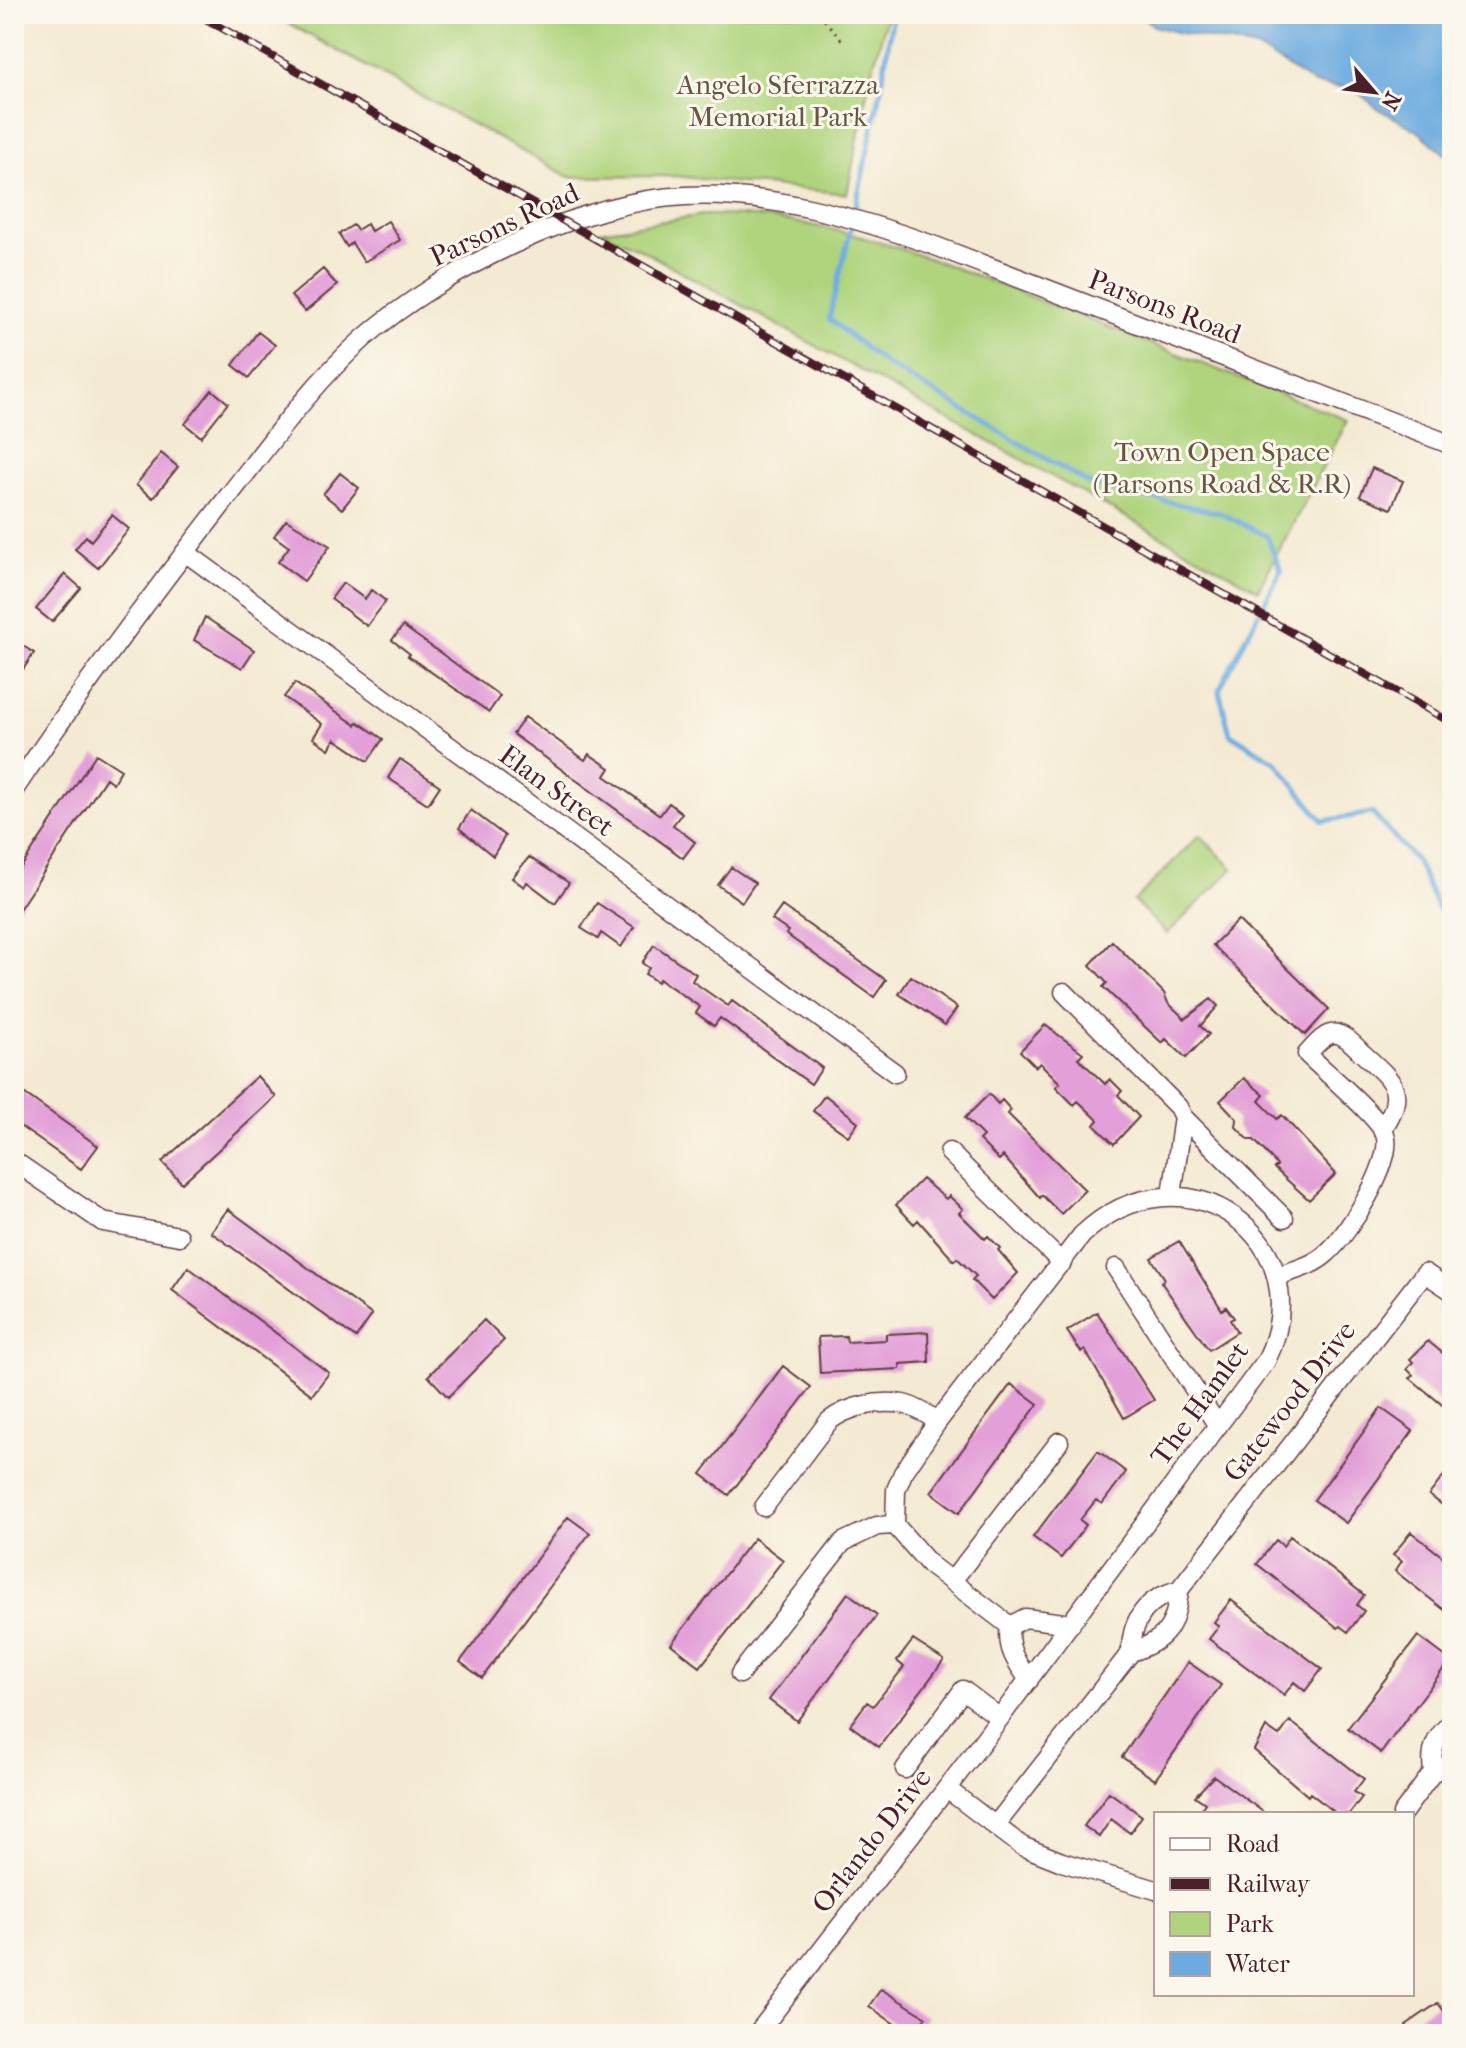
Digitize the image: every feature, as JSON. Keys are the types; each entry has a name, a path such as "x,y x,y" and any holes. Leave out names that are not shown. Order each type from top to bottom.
{"street":[{"name":"Parsons Road","path":"14,790 92,672 185,552 346,355 401,308 504,251 590,212 663,198 722,197 865,222 938,247 1452,445"},
{"name":"Elan Street","path":"185,552 895,1073"},
{"path":"1064,992 1284,1218"},
{"path":"1277,1276 1310,1265 1329,1252 1357,1213 1386,1158 1382,1130 1307,1054 1326,1035 1337,1034 1350,1041 1392,1080 1397,1097 1392,1114 1382,1130"},
{"path":"1172,1195 1183,1117"},
{"path":"949,1152 1062,1263"},
{"path":"14,1161 103,1222 179,1236"},
{"name":"The Hamlet","path":"895,1525 896,1490 903,1473 938,1421 1082,1235 1112,1210 1145,1197 1172,1195 1195,1198 1227,1212 1262,1246 1277,1276 1280,1309 1273,1346 1218,1426 1029,1680"},
{"path":"1116,1268 1218,1426"},
{"name":"Gatewood Drive","path":"995,1826 1131,1652 1151,1646 1168,1631 1177,1615 1179,1590 1425,1273 1452,1291"},
{"path":"764,1507 829,1421 840,1413 856,1407 903,1404 938,1421"},
{"path":"952,1581 1059,1442"},
{"path":"740,1674 843,1542 877,1526 895,1525 906,1541 1010,1626"},
{"name":"Gatewood Drive","path":"1131,1652 1131,1631 1144,1610 1159,1595 1179,1590"},
{"path":"1010,1626 1025,1618 1071,1624"},
{"path":"1010,1626 1008,1641 1016,1663 1029,1680"},
{"name":"Orlando Drive","path":"757,2034 1029,1680"},
{"path":"905,1769 963,1690 1000,1718"},
{"path":"1433,1772 1431,1752 1441,1731 1452,1722"},
{"path":"1403,1812 1433,1772 1452,1763"},
{"path":"947,1789 1022,1846 1062,1862 1154,1889"}],"path":[{"path":"819,14 845,44"}],"green space":[{"name":"Angelo Sferrazza Memorial Park","path":"271,14 888,14 869,81 847,194 674,176 569,177"},
{"name":"Town Open Space (Parsons Road & R.R)","path":"704,215 795,222 883,243 969,273 1348,420 1258,590 640,249 599,231"},
{"path":"1200,835 1233,869 1167,934 1134,901"}],"water":[{"path":"1125,14 1452,14 1452,160 1418,131 1377,108 1354,89 1315,84 1257,48 1176,32 1154,26 1142,16"}],"building":[{"path":"388,221 400,240 364,262 352,243 347,247 339,234 353,225 357,230 367,224 371,231"},
{"path":"323,269 337,285 305,312 291,296"},
{"path":"258,332 275,345 249,378 233,365"},
{"path":"212,390 228,403 201,437 185,424"},
{"path":"161,453 178,467 153,498 136,485"},
{"path":"1372,468 1403,481 1391,509 1360,496"},
{"path":"340,473 359,488 342,509 323,494"},
{"path":"112,515 129,529 98,568 75,549 86,536 91,541"},
{"path":"286,520 330,546 304,581 278,562 289,547 274,536"},
{"path":"65,574 81,588 52,622 36,609"},
{"path":"343,583 365,599 371,590 386,601 367,626 331,599"},
{"path":"205,617 254,650 242,668 194,640"},
{"path":"403,626 500,696 489,712 408,656 410,654 392,640"},
{"path":"14,640 34,653 14,683"},
{"path":"295,683 356,725 358,722 383,739 368,761 335,739 329,749 313,738 322,724 284,697"},
{"path":"525,717 585,760 589,754 610,768 605,776 660,815 669,803 682,813 673,825 695,842 683,858 513,734"},
{"path":"96,754 121,770 113,783 106,778 14,917 14,878"},
{"path":"400,759 440,786 428,804 388,778"},
{"path":"471,810 505,836 493,856 459,828"},
{"path":"529,857 569,883 555,903 527,882 524,887 512,878"},
{"path":"731,867 755,883 742,902 718,885"},
{"path":"597,903 634,927 621,947 601,933 598,939 581,928"},
{"path":"782,906 886,980 874,997 786,934 788,931 772,920"},
{"path":"1238,920 1329,1009 1305,1035 1213,945"},
{"path":"1112,941 1164,993 1168,1003 1185,1019 1211,999 1218,1006 1200,1026 1209,1034 1186,1058 1166,1039 1162,1043 1103,987 1107,983 1090,965"},
{"path":"654,945 696,974 692,981 728,1006 732,1001 822,1068 811,1084 720,1018 714,1026 696,1013 700,1007 659,979 657,982 645,974 649,968 642,963"},
{"path":"911,976 957,1008 945,1025 899,994"},
{"path":"1045,1025 1083,1053 1078,1058 1105,1084 1110,1079 1122,1091 1118,1095 1139,1117 1114,1144 1094,1125 1098,1120 1078,1101 1074,1105 1056,1087 1060,1083 1040,1063 1036,1067 1020,1051"},
{"path":"257,1076 276,1097 182,1183 162,1162"},
{"path":"1244,1078 1264,1095 1259,1101 1277,1119 1282,1115 1336,1174 1309,1200 1274,1168 1277,1166 1273,1160 1254,1140 1249,1140 1236,1127 1237,1119 1220,1101"},
{"path":"14,1086 98,1146 81,1169 14,1122"},
{"path":"989,1094 998,1104 1002,1100 1011,1110 1008,1114 1085,1190 1061,1214 1042,1195 1040,1198 1003,1156 999,1160 979,1140 983,1136 965,1118"},
{"path":"825,1095 858,1122 848,1136 813,1111"},
{"path":"922,1179 963,1209 959,1213 985,1239 988,1236 1000,1248 998,1250 1018,1273 992,1300 972,1280 976,1276 957,1258 954,1261 918,1220 914,1224 896,1205"},
{"path":"228,1209 372,1315 356,1338 211,1232"},
{"path":"1179,1241 1222,1310 1226,1307 1234,1318 1230,1320 1237,1332 1209,1350 1161,1282 1165,1279 1151,1258"},
{"path":"188,1267 329,1373 312,1395 172,1290"},
{"path":"1097,1312 1154,1400 1124,1418 1085,1350 1081,1352 1067,1331"},
{"path":"484,1320 504,1340 448,1397 428,1376"},
{"path":"928,1332 929,1362 900,1364 900,1369 820,1373 818,1337 846,1336 847,1342 886,1340 886,1334"},
{"path":"1428,1341 1452,1361 1452,1401 1446,1408 1410,1378 1413,1375 1407,1369 1413,1362 1410,1359"},
{"path":"783,1366 811,1387 729,1495 701,1474"},
{"path":"1011,1384 1038,1404 959,1513 931,1492"},
{"path":"1381,1408 1413,1431 1346,1523 1314,1500"},
{"path":"1098,1451 1126,1472 1102,1504 1096,1500 1080,1520 1086,1525 1061,1558 1033,1537"},
{"path":"1452,1465 1452,1512 1429,1495"},
{"path":"568,1517 590,1533 482,1678 460,1662"},
{"path":"1411,1532 1452,1564 1452,1616 1395,1571 1402,1561 1393,1555"},
{"path":"1290,1536 1364,1595 1357,1605 1364,1611 1348,1632 1340,1626 1338,1628 1257,1564 1276,1540 1283,1546"},
{"path":"754,1538 783,1560 700,1667 671,1644"},
{"path":"848,1593 877,1615 797,1721 769,1700"},
{"path":"1231,1600 1322,1669 1305,1691 1294,1682 1284,1695 1209,1639 1219,1626 1214,1622"},
{"path":"1418,1636 1450,1660 1381,1753 1348,1728"},
{"path":"913,1640 944,1660 879,1747 850,1725 867,1702 873,1706 904,1667 897,1661"},
{"path":"1188,1662 1221,1685 1155,1780 1122,1757"},
{"path":"1290,1721 1364,1779 1354,1792 1362,1797 1351,1812 1334,1812 1310,1793 1308,1796 1254,1750 1266,1727 1279,1736"},
{"path":"1214,1776 1263,1812 1199,1812 1205,1803 1195,1796"},
{"path":"1109,1792 1142,1816 1130,1833 1111,1819 1099,1837 1084,1826"},
{"path":"881,1989 926,2017 914,2034 909,2034 869,2006"},
{"path":"1438,2003 1451,2021 1432,2034 1412,2034 1406,2025"}],"waterway":[{"path":"854,214 881,89 893,14"},
{"path":"852,224 829,319 884,363 1091,485 1220,513 1267,536 1281,571 1219,690 1230,734 1277,763 1323,821 1372,813 1417,862 1437,907 1452,923"}],"railway":[{"path":"197,14 1452,723"}]}
